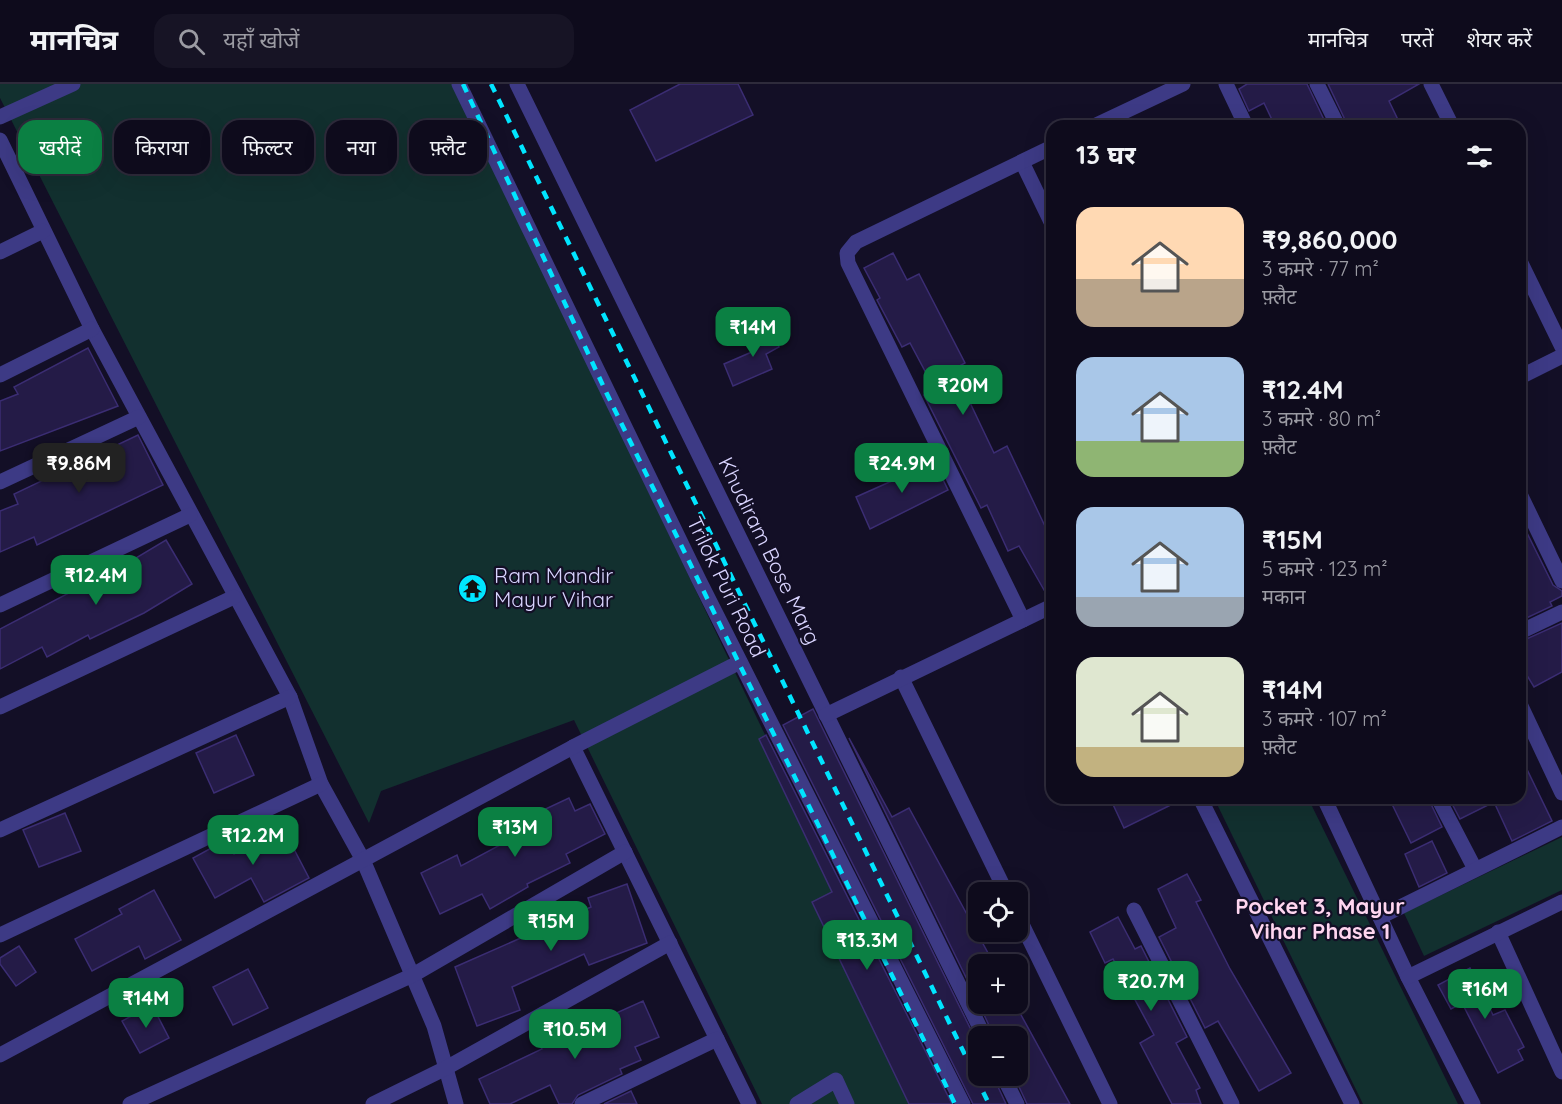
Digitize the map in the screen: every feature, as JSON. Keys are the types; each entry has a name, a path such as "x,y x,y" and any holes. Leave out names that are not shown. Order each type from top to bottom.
{"street":[{"path":"0,117 74,84"},
{"name":"Trilok Puri Road","path":"459,84 740,662 963,1104"},
{"name":"Khudiram Bose Marg","path":"517,84 979,1026"},
{"path":"1108,120 1184,84"},
{"path":"1226,84 1243,120"},
{"path":"1317,84 1335,120"},
{"path":"1431,84 1449,120"},
{"path":"0,140 92,329 290,698 321,784 363,860 435,1026 456,1104"},
{"path":"1023,620 848,262 848,253 856,242 1046,150"},
{"path":"1022,162 1046,212"},
{"path":"0,252 43,231"},
{"path":"1526,273 1562,346"},
{"path":"0,375 92,329"},
{"path":"1526,374 1562,356"},
{"path":"0,482 139,417"},
{"path":"1526,506 1562,581"},
{"path":"0,605 190,515"},
{"path":"0,707 234,597"},
{"path":"826,715 1046,609"},
{"path":"1526,629 1562,612"},
{"path":"0,1055 573,747 740,662"},
{"path":"901,677 1001,882"},
{"path":"0,830 290,698"},
{"path":"1526,717 1562,793"},
{"path":"573,747 749,1104"},
{"path":"0,936 321,784"},
{"path":"1203,804 1352,1104"},
{"path":"1327,804 1408,977 1473,1104"},
{"path":"1441,804 1475,869"},
{"path":"1380,917 1562,827"},
{"path":"130,1104 413,975 625,852"},
{"path":"1408,977 1562,902"},
{"path":"1134,910 1232,1104"},
{"path":"1498,932 1562,1072"},
{"path":"1028,936 1110,1104"},
{"path":"374,1104 446,1068 670,943"},
{"path":"582,1104 717,1039"},
{"path":"797,1104 836,1080 847,1104"},
{"path":"1008,1086 1017,1104"}],"green space":[{"path":"0,84 453,84 470,120 409,120 409,174 487,174 487,155 942,1104 762,1104 574,720 381,791 369,823 39,174 102,174 102,120 18,120 18,133 0,98"},
{"path":"1217,804 1311,804 1458,1104 1363,1104"},
{"path":"1562,837 1562,890 1424,956 1404,913"}],"building":[{"path":"680,84 738,84 753,115 656,161 630,110"},
{"path":"1247,84 1307,84 1324,120 1272,120 1264,103 1249,111 1239,89"},
{"path":"1328,84 1419,84 1389,101 1398,120 1345,120"},
{"path":"893,253 907,280 919,274 965,363 954,369 994,453 1007,446 1046,528 1046,593 1019,546 1008,551 987,505 981,508 924,395 935,390 910,343 902,347 877,300 880,298 864,268"},
{"path":"770,327 779,347 766,354 772,369 733,386 724,364 754,351 747,336"},
{"path":"88,348 118,406 0,451 0,401 18,394 14,387"},
{"path":"138,435 163,485 37,545 34,537 0,552 0,511 18,504 14,494"},
{"path":"933,459 948,490 870,529 856,497 903,476"},
{"path":"1526,531 1553,585 1562,591 1562,596 1550,602 1552,606 1526,618"},
{"path":"166,540 192,584 144,613 90,639 88,635 47,657 42,647 0,669 0,629 105,574 106,576"},
{"path":"1562,623 1562,672 1534,687 1528,677 1526,678 1526,639"},
{"path":"813,709 969,1026 968,1086 998,1086 1006,1104 973,1104 783,725"},
{"path":"236,735 254,775 214,793 196,753"},
{"path":"766,735 952,1104 909,1104 812,902 832,892 759,739"},
{"path":"849,738 892,817 909,808 968,916 968,942 982,942 989,954 968,954 968,982"},
{"path":"1526,767 1552,821 1512,841 1495,804 1526,804"},
{"path":"569,798 575,811 590,804 605,834 566,854 570,863 527,884 528,887 490,909 482,894 440,914 421,873 457,855 461,866 511,839 505,828"},
{"path":"1113,804 1173,804 1124,828"},
{"path":"1392,804 1431,804 1442,827 1411,843"},
{"path":"1452,804 1490,804 1460,819"},
{"path":"65,813 81,851 39,867 23,830"},
{"path":"283,828 309,878 264,902 251,878 215,898 193,858 226,840 234,854"},
{"path":"1432,841 1447,873 1419,887 1405,854"},
{"path":"1187,874 1201,900 1196,902 1230,969 1291,1073 1259,1091 1218,1021 1205,1028 1159,937 1176,928 1158,889"},
{"path":"627,884 647,943 589,965 584,954 512,987 520,1010 477,1026 455,967 591,907 588,898"},
{"path":"154,890 181,940 145,959 139,946 92,971 75,939 122,914 119,909"},
{"path":"1118,917 1135,949 1141,946 1187,1037 1176,1043 1200,1088 1196,1090 1201,1104 1172,1104 1140,1043 1154,1035 1113,959 1105,963 1090,932"},
{"path":"19,946 36,972 16,986 0,964 0,958"},
{"path":"1470,968 1493,1015 1505,1010 1524,1047 1518,1050 1523,1060 1498,1073 1462,1003 1451,1009 1438,985"},
{"path":"248,969 268,1008 233,1025 213,987"},
{"path":"643,1001 659,1037 635,1047 641,1060 620,1069 622,1074 578,1095 572,1104 559,1104 550,1085 510,1104 490,1104 479,1079 542,1049 541,1047"},
{"path":"152,1005 169,1038 140,1053 122,1021"},
{"path":"984,1014 1020,1014 1027,1026 989,1026"},
{"path":"1028,1028 1070,1104 1027,1104 1019,1086 1028,1086"},
{"path":"631,1091 637,1104 604,1104"}],"railway":[{"path":"463,84 607,394 955,1104"},
{"path":"491,84 989,1104"}],"place":[{"name":"Ram Mandir Mayur Vihar","path":"473,588"}],"district":[{"name":"Pocket 3, Mayur Vihar Phase 1","path":"1320,918"}]}
